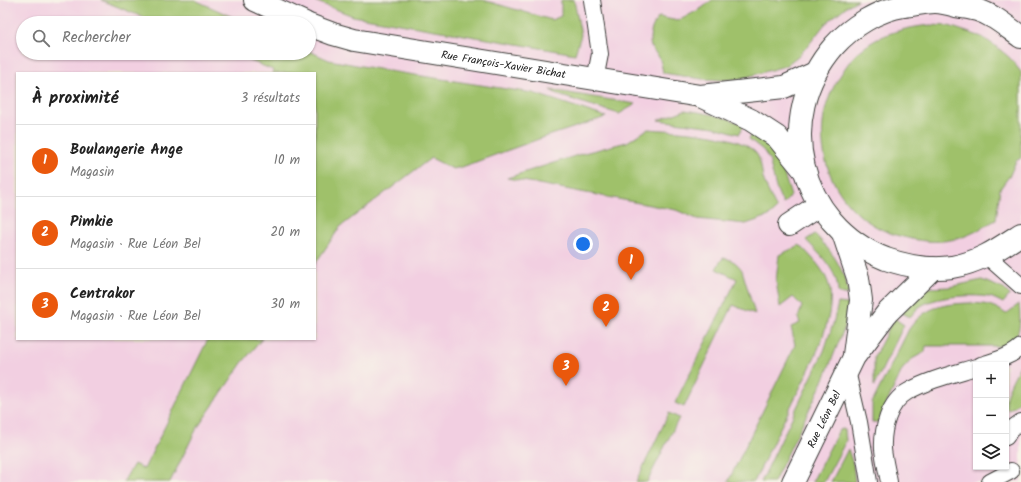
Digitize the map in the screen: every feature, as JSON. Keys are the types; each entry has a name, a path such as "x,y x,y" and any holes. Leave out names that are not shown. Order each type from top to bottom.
{"street":[{"path":"255,0 290,16"},
{"path":"1021,37 998,19 975,5 935,2 895,4 855,27 839,40 826,56 814,73 803,104 799,137 804,170 810,188 819,205 830,220 843,233 870,252 900,264 933,268 952,267 970,263 987,256 1021,234"},
{"path":"998,19 1021,17"},
{"name":"Rue François-Xavier Bichat","path":"316,28 354,40 700,96 784,87 814,73"},
{"name":"Rue François-Xavier Bichat","path":"700,96 751,120 777,137 804,170"},
{"path":"789,225 819,205"},
{"name":"Rue Léon Bel","path":"843,233 858,278 861,300 851,364"},
{"name":"Rue Léon Bel","path":"793,482 851,364 887,313 933,268"}],"lane":[{"path":"592,0 600,54 595,80"},
{"path":"987,256 1021,286"},
{"path":"992,362 1015,352 1021,347"},
{"path":"851,364 869,482"},
{"path":"889,482 883,448 888,417 896,401 906,392 926,383 973,367"},
{"path":"1007,434 1010,430 1021,422"},
{"path":"990,482 1013,471"}],"shaded area":[{"path":"0,0 1021,0 1021,482 0,482"}],"green space":[{"path":"101,0 195,0 230,16 140,16"},
{"path":"312,0 483,0 552,20 561,16 561,0 574,0 581,35 575,54 353,16"},
{"path":"712,0 858,0 847,6 825,24 807,47 785,66 740,79 702,79 663,73 659,57 651,47 650,43 651,31 654,23 659,17 678,21 702,8"},
{"path":"930,25 949,26 982,37 1010,58 1021,72 1021,158 1016,161 1010,175 1000,189 996,220 964,237 940,241 927,241 908,238 882,230 860,216 843,197 830,175 824,151 823,126 828,100 840,76 852,59 869,44 885,35"},
{"path":"316,54 329,60 389,71 533,93 606,117 462,167 453,169 431,158 340,227 316,263 316,72 272,72 273,70 248,60 316,60"},
{"path":"550,90 636,104 619,114 561,96"},
{"path":"685,110 722,117 744,125 739,134 714,127 658,120"},
{"path":"648,129 719,136 746,145 755,152 759,158 764,181 777,209 769,216 746,224 697,219 676,210 507,178 584,153 627,142"},
{"path":"754,129 776,149 791,196 783,204 776,188 769,159 763,150 749,139"},
{"path":"815,234 841,268 849,294 841,294 838,292 832,270 806,240"},
{"path":"800,245 814,260 826,277 830,290 828,319 811,366 754,482 728,482 795,345 791,327 800,323 798,318 802,306 793,297 780,307 776,281 779,255"},
{"path":"723,258 734,262 742,270 755,314 733,305 684,407 675,403 737,279 716,269"},
{"path":"982,280 1004,289 1010,295 1003,303 991,297 981,296 942,298 918,308 910,317 902,313 927,288 949,287"},
{"path":"838,303 848,304 845,326 825,377 774,482 761,482 824,351"},
{"path":"970,303 989,305 1006,314 1019,304 1020,324 1013,340 1009,344 1003,346 926,346 925,352 912,359 902,370 878,422 872,422 872,403 909,329 915,321 928,311 936,308 952,304"},
{"path":"894,318 904,325 874,386 874,357"},
{"path":"208,340 261,340 242,363 196,430 170,482 123,482 134,464 144,469"},
{"path":"1021,363 1021,400 1009,409 1009,389"},
{"path":"669,413 679,418 647,482 636,482"},
{"path":"839,430 845,430 846,441 824,482 812,482"},
{"path":"848,449 853,464 855,482 831,482"}],"place":[{"name":"Boulangerie Ange","path":"631,280"},
{"name":"Pimkie","path":"606,327"},
{"name":"Centrakor","path":"566,386"}]}
